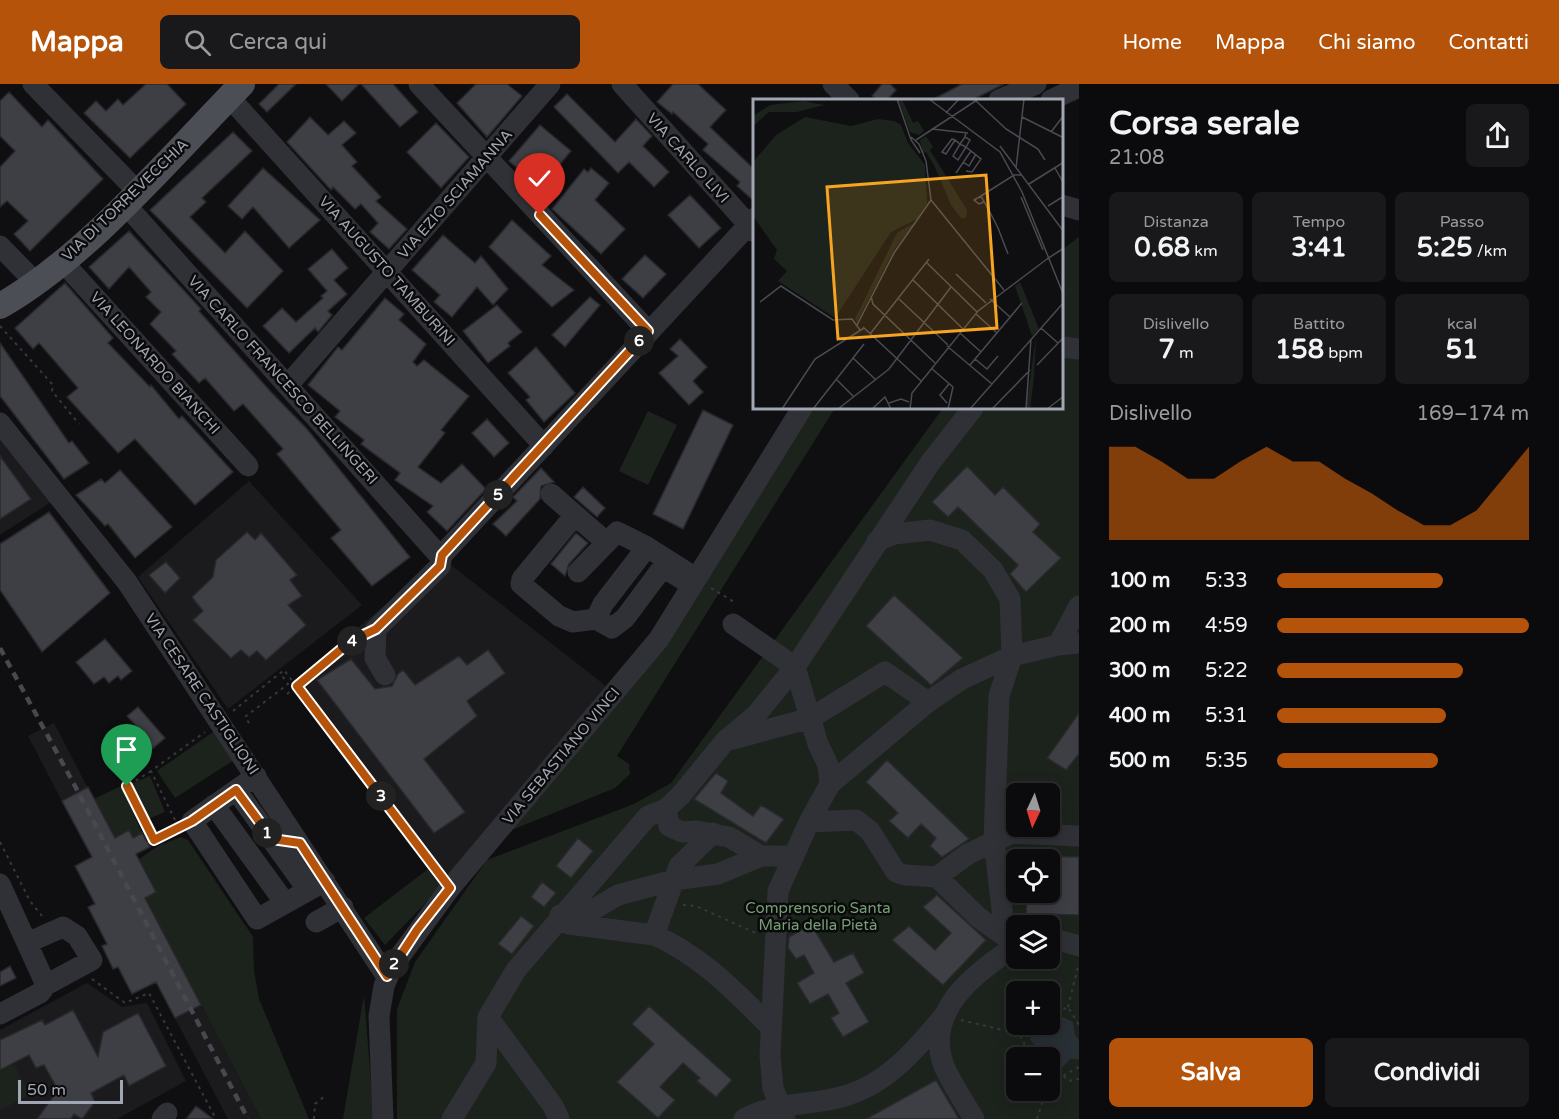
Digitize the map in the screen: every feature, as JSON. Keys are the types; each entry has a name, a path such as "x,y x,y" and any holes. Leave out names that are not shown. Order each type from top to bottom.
{"main road":[{"name":"VIA DI TORREVECCHIA","path":"0,306 62,261 131,198 236,90"}],"street":[{"name":"VIA CARLO FRANCESCO BELLINGERI","path":"33,84 288,385 437,553 442,555"},
{"path":"419,84 648,331"},
{"name":"VIA EZIO SCIAMANNA","path":"288,385 389,272 550,84"},
{"name":"VIA CARLO LIVI","path":"622,84 753,225"},
{"path":"832,84 848,99"},
{"path":"1001,99 1035,84"},
{"path":"1053,99 1079,87"},
{"name":"VIA AUGUSTO TAMBURINI","path":"236,90 389,272 544,446"},
{"path":"1064,206 1079,210"},
{"path":"385,675 375,658 376,629 440,566 442,555 648,331 753,225"},
{"path":"0,246 35,282"},
{"name":"VIA LEONARDO BIANCHI","path":"62,261 248,466"},
{"path":"1064,347 1079,349"},
{"name":"VIA SEBASTIANO VINCI","path":"383,1119 379,1016 387,976 417,930 450,888 658,639 801,410"},
{"path":"452,1119 486,1063 488,1017 516,970 564,920 648,816 666,810 726,740 756,715 795,668 930,463 971,410"},
{"name":"VIA CESARE CASTIGLIONI","path":"0,423 127,582 295,837 299,896 343,907 387,976"},
{"path":"551,494 606,542"},
{"path":"575,515 522,579 521,584 558,616 573,622 596,619 612,628 625,618 663,567 694,582"},
{"path":"877,541 894,534 930,530 962,540 993,570 1010,599 1012,656 999,696 994,839 1006,920"},
{"path":"578,572 606,542 617,532 621,532 647,546 694,582"},
{"path":"596,619 603,604 647,546"},
{"path":"782,1113 773,1088 770,1056 778,891 809,822 830,784 928,702 962,680 1012,656 1069,644 1079,606"},
{"path":"733,624 795,668 818,744 828,765 830,784"},
{"path":"726,740 811,718 885,672 928,702"},
{"path":"256,776 192,821 257,919 299,896"},
{"path":"219,801 272,839 299,896"},
{"path":"219,801 299,896"},
{"path":"666,810 669,826 675,829 682,832 713,833 729,837 761,856"},
{"path":"809,822 856,820 870,831 896,872 905,876 937,877 968,854 1012,832 1079,836"},
{"path":"654,935 679,866 713,833"},
{"path":"272,839 295,837"},
{"path":"564,920 618,895 674,880 718,874 761,856 794,856"},
{"path":"937,877 978,916 1006,937"},
{"path":"0,884 46,985"},
{"path":"316,922 343,907"},
{"path":"564,920 654,935 711,968 771,1027"},
{"path":"0,1014 40,993 46,985 92,960 74,933 63,927 27,944"},
{"path":"1060,941 1079,946"},
{"path":"944,1065 940,1038 944,1016 950,1003 983,968 1006,952"},
{"path":"750,1117 782,1113 848,1095 890,1073 944,1016"},
{"path":"488,1017 560,1119"},
{"path":"917,1047 931,1047 936,1050 974,1119"}],"path":[{"path":"0,326 53,386 52,391 79,424"},
{"path":"719,594 736,603"},
{"path":"287,694 351,641 376,629"},
{"path":"225,716 284,670 450,888"},
{"path":"249,723 245,717 288,684 280,674"},
{"path":"154,840 127,786 152,771 212,727"},
{"path":"147,843 178,828 152,771"},
{"path":"0,842 30,901 53,930"},
{"path":"678,904 696,906 758,934"},
{"path":"1079,963 1068,1007 1079,1024"},
{"path":"91,978 125,1003 149,993 216,1119"},
{"path":"1060,1010 1068,1007"},
{"path":"944,1016 1006,1032"},
{"path":"1019,1035 1026,1047"},
{"path":"1060,1078 1079,1067"},
{"path":"1064,1076 1068,1081 1079,1079"},
{"path":"314,1119 315,1104 326,1095"},
{"path":"1037,1119 1043,1101"}],"shaded area":[{"path":"0,440 51,502 0,535"},
{"path":"249,481 362,605 228,709 138,577"},
{"path":"442,558 606,686 448,878 297,678"},
{"path":"54,723 114,838 129,830 133,838 142,833 150,847 137,854 156,892 145,898 261,1119 228,1119 156,982 132,994 118,967 113,969 102,946 107,943 88,907 94,903 75,866 91,857 28,736"},
{"path":"87,983 122,1007 147,1003 186,1081 117,1119 0,1119 0,1030"},
{"path":"1063,1017 1073,1022 1075,1035 1079,1040 1079,1059 1070,1059 1060,1069 1060,1047 1036,1047 1030,1039 1033,1035 1060,1035 1060,1019"}],"green space":[{"name":"Comprensorio Santa Maria della Pietà","path":"1079,237 1079,1119 397,1119 397,1009 415,962 487,860 634,804 671,783 942,410 1064,410 1064,248"},
{"path":"812,410 834,410 617,756 629,764 630,774 615,788 507,832"},
{"path":"648,411 677,425 648,485 619,471"},
{"path":"216,730 234,760 175,798 157,771"},
{"path":"150,776 165,812 148,819 130,784"},
{"path":"121,786 142,833 133,838 129,831 115,838 94,799"},
{"path":"181,837 188,840 253,937 254,970 259,999 309,1119 261,1119 145,898 156,891 139,859 160,845"},
{"path":"428,869 441,887 385,945 364,918"},
{"path":"364,995 374,1119 343,1119"},
{"path":"14,1064 30,1095 0,1110 0,1071"}],"building":[{"path":"146,84 167,84 186,104 130,158 84,113 96,101 106,111 118,99 123,105"},
{"path":"279,84 296,84 267,112 259,104"},
{"path":"326,84 359,84 342,101"},
{"path":"361,84 393,84 418,112 400,127"},
{"path":"476,84 507,84 522,96 487,137 457,103"},
{"path":"673,84 698,84 726,110 710,127 753,168 753,200 737,186 740,182 703,150 708,144 673,112 672,114 657,102"},
{"path":"882,84 890,84 896,90 888,99 876,99 872,96"},
{"path":"962,84 1004,84 974,99 934,99"},
{"path":"9,92 42,127 48,120 103,179 30,251 14,234 28,221 7,201 0,207 0,167 15,151 0,136 0,101"},
{"path":"567,94 615,142 636,119 652,136 643,146 669,172 654,187 629,162 618,173 554,107"},
{"path":"310,117 328,135 344,121 356,133 342,145 357,162 352,166 381,197 376,201 407,229 389,249 370,232 378,223 361,204 355,209 333,187 331,190 287,142"},
{"path":"436,123 469,157 441,188 407,152"},
{"path":"540,125 571,151 540,188 509,161"},
{"path":"233,132 252,151 202,198 206,202 190,217 225,253 245,231 283,271 247,308 150,210"},
{"path":"263,168 320,220 289,248 253,207 242,219 228,206"},
{"path":"591,168 609,183 595,200 625,229 601,254 552,209 584,169 588,172"},
{"path":"690,195 721,228 699,248 668,215"},
{"path":"512,220 551,256 542,265 574,290 552,307 489,247"},
{"path":"129,231 201,309 199,311 271,392 307,429 410,557 372,586 331,538 341,530 277,454 283,449 243,404 234,411 205,378 199,383 172,354 176,351 150,324 161,312 146,297 151,292 129,267 109,289 89,267"},
{"path":"443,235 475,263 481,256 508,289 493,305 477,287 452,317 434,302 440,295 412,270"},
{"path":"332,249 348,268 334,280 347,294 328,311 332,315 318,332 315,328 289,353 263,326 282,308 296,322 323,298 321,296 327,291 308,269"},
{"path":"645,255 666,274 643,298 622,279"},
{"path":"65,283 113,338 108,343 150,387 151,385 179,419 182,416 233,472 195,505 135,439 118,453 67,397 78,388 39,343 33,349 15,328"},
{"path":"590,297 600,305 565,347 552,335"},
{"path":"385,298 404,314 399,320 426,344 413,362 417,366 424,360 469,396 441,430 445,433 418,467 441,483 462,464 486,489 447,531 427,512 433,506 395,480 400,473 361,444 364,440 335,417 340,411 308,385 338,347 342,350"},
{"path":"497,305 522,332 508,343 510,346 488,363 463,331"},
{"path":"680,339 707,367 693,381 703,392 689,405 659,373 678,356 670,349"},
{"path":"0,343 69,443 72,441 89,463 64,479 0,396"},
{"path":"536,347 575,393 544,422 526,400 530,397 508,373"},
{"path":"703,410 733,425 683,529 653,514"},
{"path":"487,419 509,443 494,457 472,433"},
{"path":"0,456 31,499 0,519"},
{"path":"967,466 995,495 1003,487 1040,524 1033,532 1061,558 1026,592 1010,574 1018,565 958,507 948,517 932,502"},
{"path":"541,468 554,482 541,486 540,499 506,536 493,524 517,501 513,497"},
{"path":"120,470 172,527 135,558 108,524 105,526 76,495 101,479 105,483"},
{"path":"583,487 605,508 597,517 574,497"},
{"path":"49,512 110,593 42,652 0,590 0,544"},
{"path":"247,532 255,540 261,533 297,575 290,580 302,596 288,605 306,625 266,660 257,651 249,657 241,650 231,658 193,620 203,611 192,597 213,577 216,560"},
{"path":"576,533 588,543 569,564 565,576 551,564"},
{"path":"166,562 180,578 165,593 149,575"},
{"path":"894,595 963,658 931,685 866,626"},
{"path":"105,639 132,671 121,680 118,676 109,683 104,677 94,684 76,662"},
{"path":"488,650 505,673 467,701 477,716 424,759 465,812 434,833 317,680 351,659 375,689 392,686 398,674 403,670 415,685 459,656 467,665"},
{"path":"138,707 165,738 137,762 121,744 139,729 127,716"},
{"path":"1079,713 1079,754 1066,770 1047,758"},
{"path":"887,760 969,839 942,857 930,846 936,838 921,824 908,838 889,821 898,813 866,782"},
{"path":"716,773 728,781 721,793 753,816 761,805 784,819 766,843 694,799"},
{"path":"88,787 115,838 129,830 133,838 142,833 150,847 136,854 156,892 145,898 201,1005 175,1018 156,982 132,994 118,967 113,969 102,946 107,944 88,907 95,904 75,866 92,857 62,801"},
{"path":"578,838 593,851 571,878 556,866"},
{"path":"1060,856 1079,857 1079,915 1026,914 1026,903 1060,903"},
{"path":"542,882 556,893 544,907 531,897"},
{"path":"937,895 986,940 943,985 892,940 909,926 935,950 951,933 923,907"},
{"path":"521,916 534,926 512,954 498,944"},
{"path":"811,924 834,962 853,953 864,973 846,983 869,1022 843,1037 831,1018 839,1013 828,994 810,1004 797,983 814,973 804,955 796,959 788,948 789,937"},
{"path":"10,966 16,978 0,986 0,972"},
{"path":"649,1006 732,1080 716,1097 697,1081 700,1078 683,1063 660,1087 675,1100 658,1118 617,1082 654,1044 632,1024"},
{"path":"73,1010 98,1057 103,1032 138,1013 166,1066 129,1086 124,1075 91,1093 95,1102 82,1119 74,1114 71,1119 37,1119 58,1090 44,1065 36,1068 29,1055 0,1070 0,1040 42,1020 45,1025"},
{"path":"936,1080 959,1119 866,1119"},
{"path":"196,1106 213,1119 186,1119"}],"railway":[{"path":"0,648 75,786 248,1119"}],"route":[{"path":"127,786 154,840 192,821 236,790 272,839 300,843 387,976 417,930 450,888 297,686 351,641 376,629 423,584 440,566 442,555 648,331 540,215"}]}
